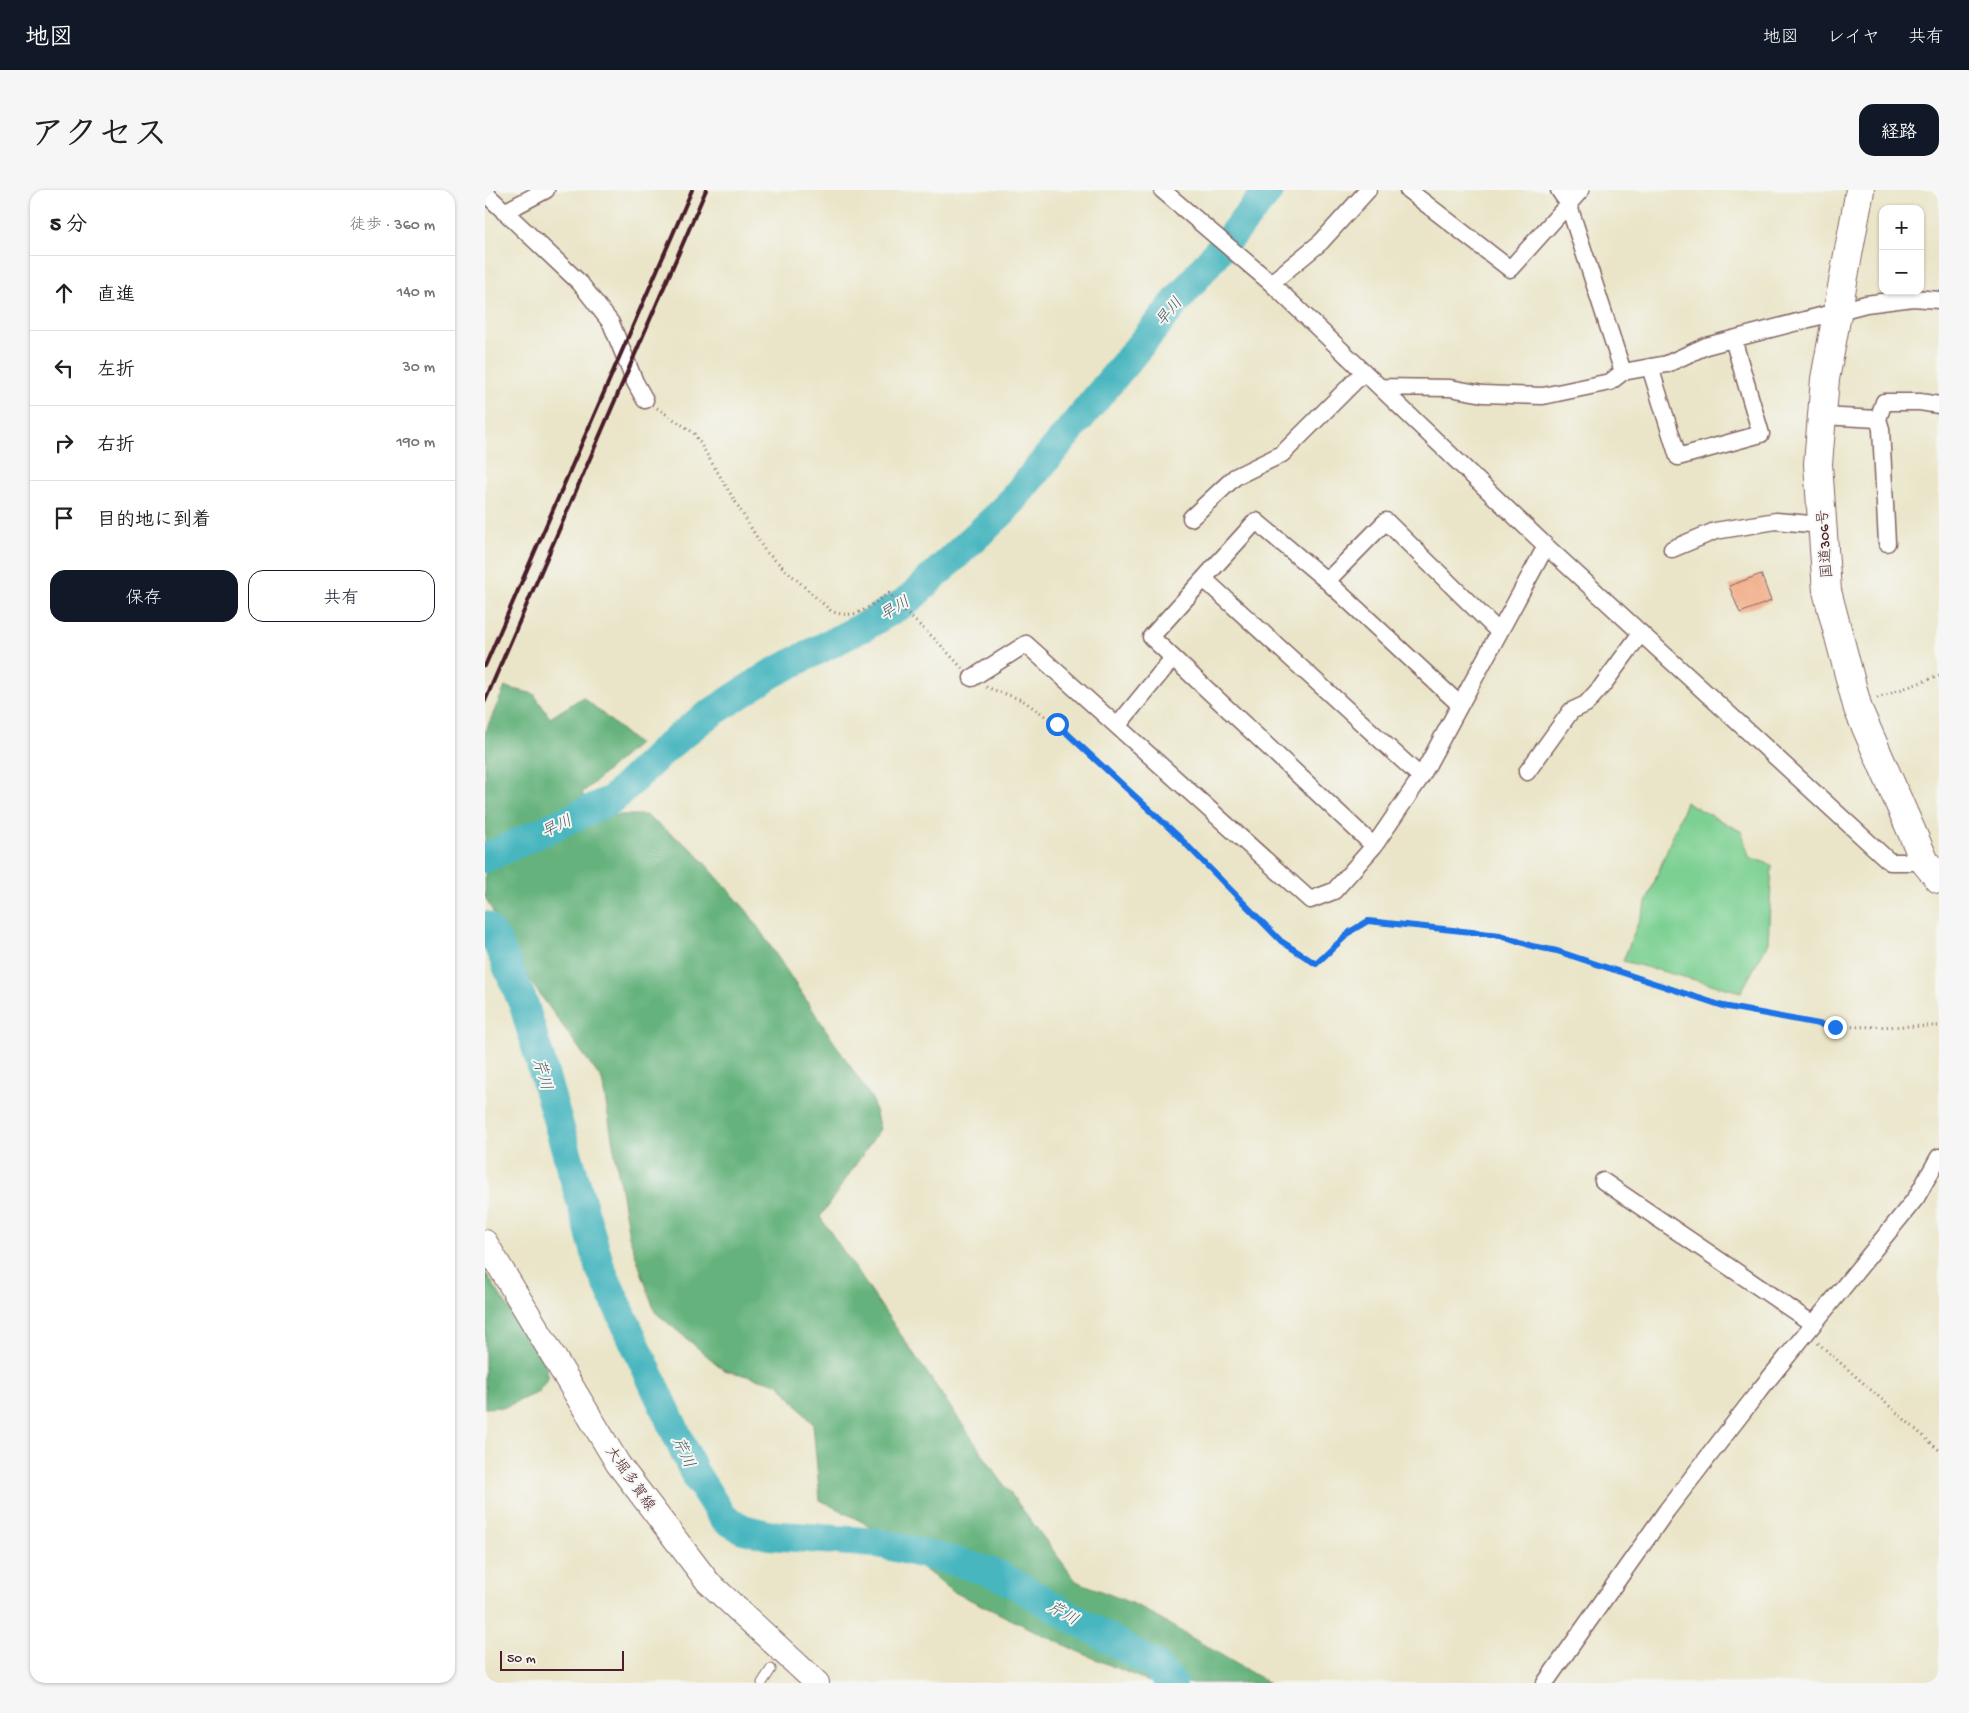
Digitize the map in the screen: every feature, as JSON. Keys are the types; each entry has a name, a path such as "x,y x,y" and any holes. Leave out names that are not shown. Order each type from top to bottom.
{"highway":[{"name":"国道306号","path":"1860,190 1825,380 1818,464 1827,591 1858,709 1932,870"}],"main road":[{"name":"大堀多賀線","path":"485,1242 618,1464 708,1582 817,1683"}],"street":[{"path":"505,212 546,190"},
{"path":"1162,190 1271,283 1546,546 1890,862 1932,870"},
{"path":"1271,283 1321,242 1368,190"},
{"path":"1408,190 1510,269 1564,196 1581,190"},
{"path":"485,193 581,284 611,323 635,382 645,400"},
{"path":"1564,196 1623,372"},
{"path":"1380,388 1450,388 1483,394 1543,396 1610,382 1623,372 1667,364 1706,346 1866,304 1913,298 1939,300"},
{"path":"1650,367 1678,457 1761,434 1733,340"},
{"path":"1191,518 1235,477 1282,454 1364,372"},
{"path":"1887,543 1881,429 1878,419 1884,402 1920,402 1939,405"},
{"path":"1822,416 1878,419"},
{"path":"1374,846 1151,637 1255,521 1327,581 1459,704"},
{"path":"1327,581 1386,521 1499,632"},
{"path":"1672,549 1715,531 1776,522 1822,525"},
{"path":"972,678 1026,644 1310,900 1334,891 1374,846 1421,777 1546,546"},
{"path":"1204,579 1421,777"},
{"path":"1527,772 1571,712 1586,704 1602,686 1641,633"},
{"path":"1117,725 1173,658"},
{"path":"1545,1683 1667,1510 1759,1391 1916,1198 1939,1156"},
{"path":"1603,1181 1810,1328"}],"lane":[{"path":"762,1683 771,1669"}],"path":[{"path":"645,400 694,433 765,551 831,611 844,616 859,613 889,593 904,611 982,686 1022,700 1057,724 1178,836 1281,941 1316,964 1351,931 1368,921 1500,935 1532,946 1557,951 1723,1006 1835,1027 1939,1026"},
{"path":"1877,698 1939,676"},
{"path":"1810,1328 1939,1450"}],"green space":[{"path":"505,687 534,694 550,718 583,697 638,744 582,793 594,815 645,815 693,850 747,911 872,1099 880,1129 820,1217 999,1478 1076,1581 1136,1605 1269,1683 1152,1683 1079,1652 952,1591 870,1526 820,1500 813,1424 779,1384 724,1370 655,1312 629,1236 602,1080 533,985 485,897 485,732"},
{"path":"1686,802 1742,832 1749,857 1772,865 1768,943 1741,992 1623,961"},
{"path":"485,1272 547,1367 547,1380 538,1392 505,1407 485,1408"}],"building":[{"path":"1761,574 1771,601 1740,613 1729,586"}],"waterway":[{"name":"早川","path":"1232,235 1269,190"},
{"name":"早川","path":"485,858 613,799 668,746 702,719 771,674 863,627 907,601 1004,510 1218,251"},
{"name":"芹川","path":"485,926 497,942 524,1005 601,1270 694,1472 723,1518 743,1529 768,1535 878,1543 958,1562 999,1575 1153,1664 1172,1683"}],"railway":[{"path":"485,666 692,190"},
{"path":"485,701 706,190"}],"route":[{"path":"1057,724 1178,836 1281,941 1316,964 1351,931 1368,921 1500,935 1532,946 1557,951 1723,1006 1835,1027"}]}
